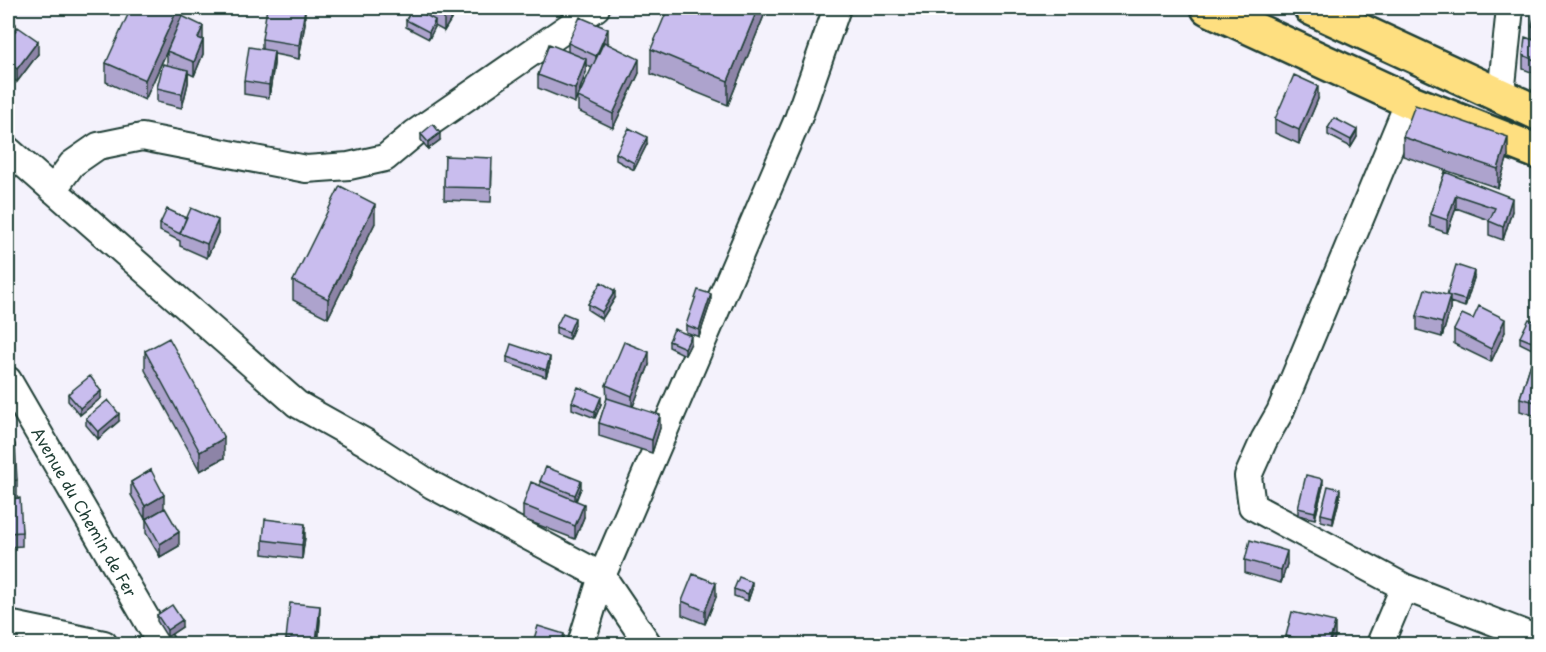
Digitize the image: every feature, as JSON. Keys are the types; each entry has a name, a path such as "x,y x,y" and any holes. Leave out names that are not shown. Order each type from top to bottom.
{"main road":[{"path":"1208,8 1409,101 1539,152"},
{"path":"1311,8 1539,113"}],"street":[{"path":"53,190 72,164 98,146 142,137 306,169 349,166 385,158 415,133 596,8"},
{"path":"581,645 602,576 798,119 837,8"},
{"path":"1501,95 1514,9"},
{"path":"1409,101 1280,412 1248,476 1252,506 1404,586 1539,639"},
{"path":"8,150 297,404 365,442 432,485 602,576 648,645"},
{"name":"Avenue du Chemin de Fer","path":"8,380 161,645"},
{"path":"1380,645 1404,586"},
{"path":"8,624 104,645"}],"building":[{"path":"131,8 178,8 145,80 106,63"},
{"path":"267,8 305,9 299,45 262,39"},
{"path":"413,8 435,20 429,32 406,20"},
{"path":"427,8 450,8 444,18"},
{"path":"668,8 758,8 728,81 651,49"},
{"path":"1536,8 1539,8 1539,27 1532,26"},
{"path":"182,16 203,26 198,38 203,40 194,62 167,51"},
{"path":"580,17 608,29 596,56 568,43"},
{"path":"8,19 16,25 8,38"},
{"path":"18,27 38,41 17,69 8,62 8,41"},
{"path":"1525,37 1539,42 1539,62 1523,55"},
{"path":"604,42 639,59 613,114 578,97"},
{"path":"549,44 586,59 575,89 538,75"},
{"path":"249,47 274,51 269,85 244,81"},
{"path":"163,64 188,70 182,94 157,88"},
{"path":"1294,75 1318,86 1299,130 1275,119"},
{"path":"1415,105 1508,137 1498,169 1403,137"},
{"path":"1334,118 1357,130 1351,140 1328,128"},
{"path":"433,124 440,133 428,142 421,134"},
{"path":"629,128 647,137 634,163 616,153"},
{"path":"445,156 492,158 491,188 444,187"},
{"path":"1445,172 1512,198 1503,227 1489,221 1495,208 1456,195 1447,220 1430,214"},
{"path":"340,186 375,204 328,299 293,281"},
{"path":"191,208 218,220 207,244 180,233"},
{"path":"167,209 186,218 180,234 160,224"},
{"path":"1456,265 1474,271 1465,300 1447,295"},
{"path":"601,282 615,291 602,312 588,304"},
{"path":"1425,289 1450,296 1442,323 1417,316"},
{"path":"698,290 711,294 699,330 686,325"},
{"path":"1479,306 1505,319 1491,349 1454,330 1462,314 1473,319"},
{"path":"563,313 575,318 569,332 556,327"},
{"path":"1529,319 1539,323 1532,342 1520,337"},
{"path":"674,329 691,336 685,348 669,341"},
{"path":"169,338 224,438 200,452 145,351"},
{"path":"1539,338 1539,403 1520,398"},
{"path":"624,342 649,352 632,396 606,385"},
{"path":"511,344 550,357 546,370 507,357"},
{"path":"90,376 101,391 80,408 68,394"},
{"path":"578,387 601,397 595,412 572,402"},
{"path":"607,398 660,415 652,440 599,423"},
{"path":"108,400 119,414 98,432 86,418"},
{"path":"15,444 17,480 8,481 8,445"},
{"path":"546,467 581,481 575,495 540,481"},
{"path":"151,470 164,495 145,506 131,482"},
{"path":"1306,475 1323,479 1315,512 1298,508"},
{"path":"531,482 584,504 575,526 523,505"},
{"path":"1328,486 1340,489 1333,517 1321,514"},
{"path":"20,498 22,532 8,533 8,499"},
{"path":"165,508 179,532 160,544 146,519"},
{"path":"265,519 305,524 302,545 263,540"},
{"path":"1250,540 1287,551 1281,570 1245,560"},
{"path":"693,574 716,583 705,611 682,601"},
{"path":"739,577 752,582 748,594 734,589"},
{"path":"290,603 320,606 316,642 286,639"},
{"path":"172,605 182,620 167,630 157,615"},
{"path":"1292,612 1335,622 1329,645 1286,636"},
{"path":"538,626 564,634 560,645 532,645"}]}
